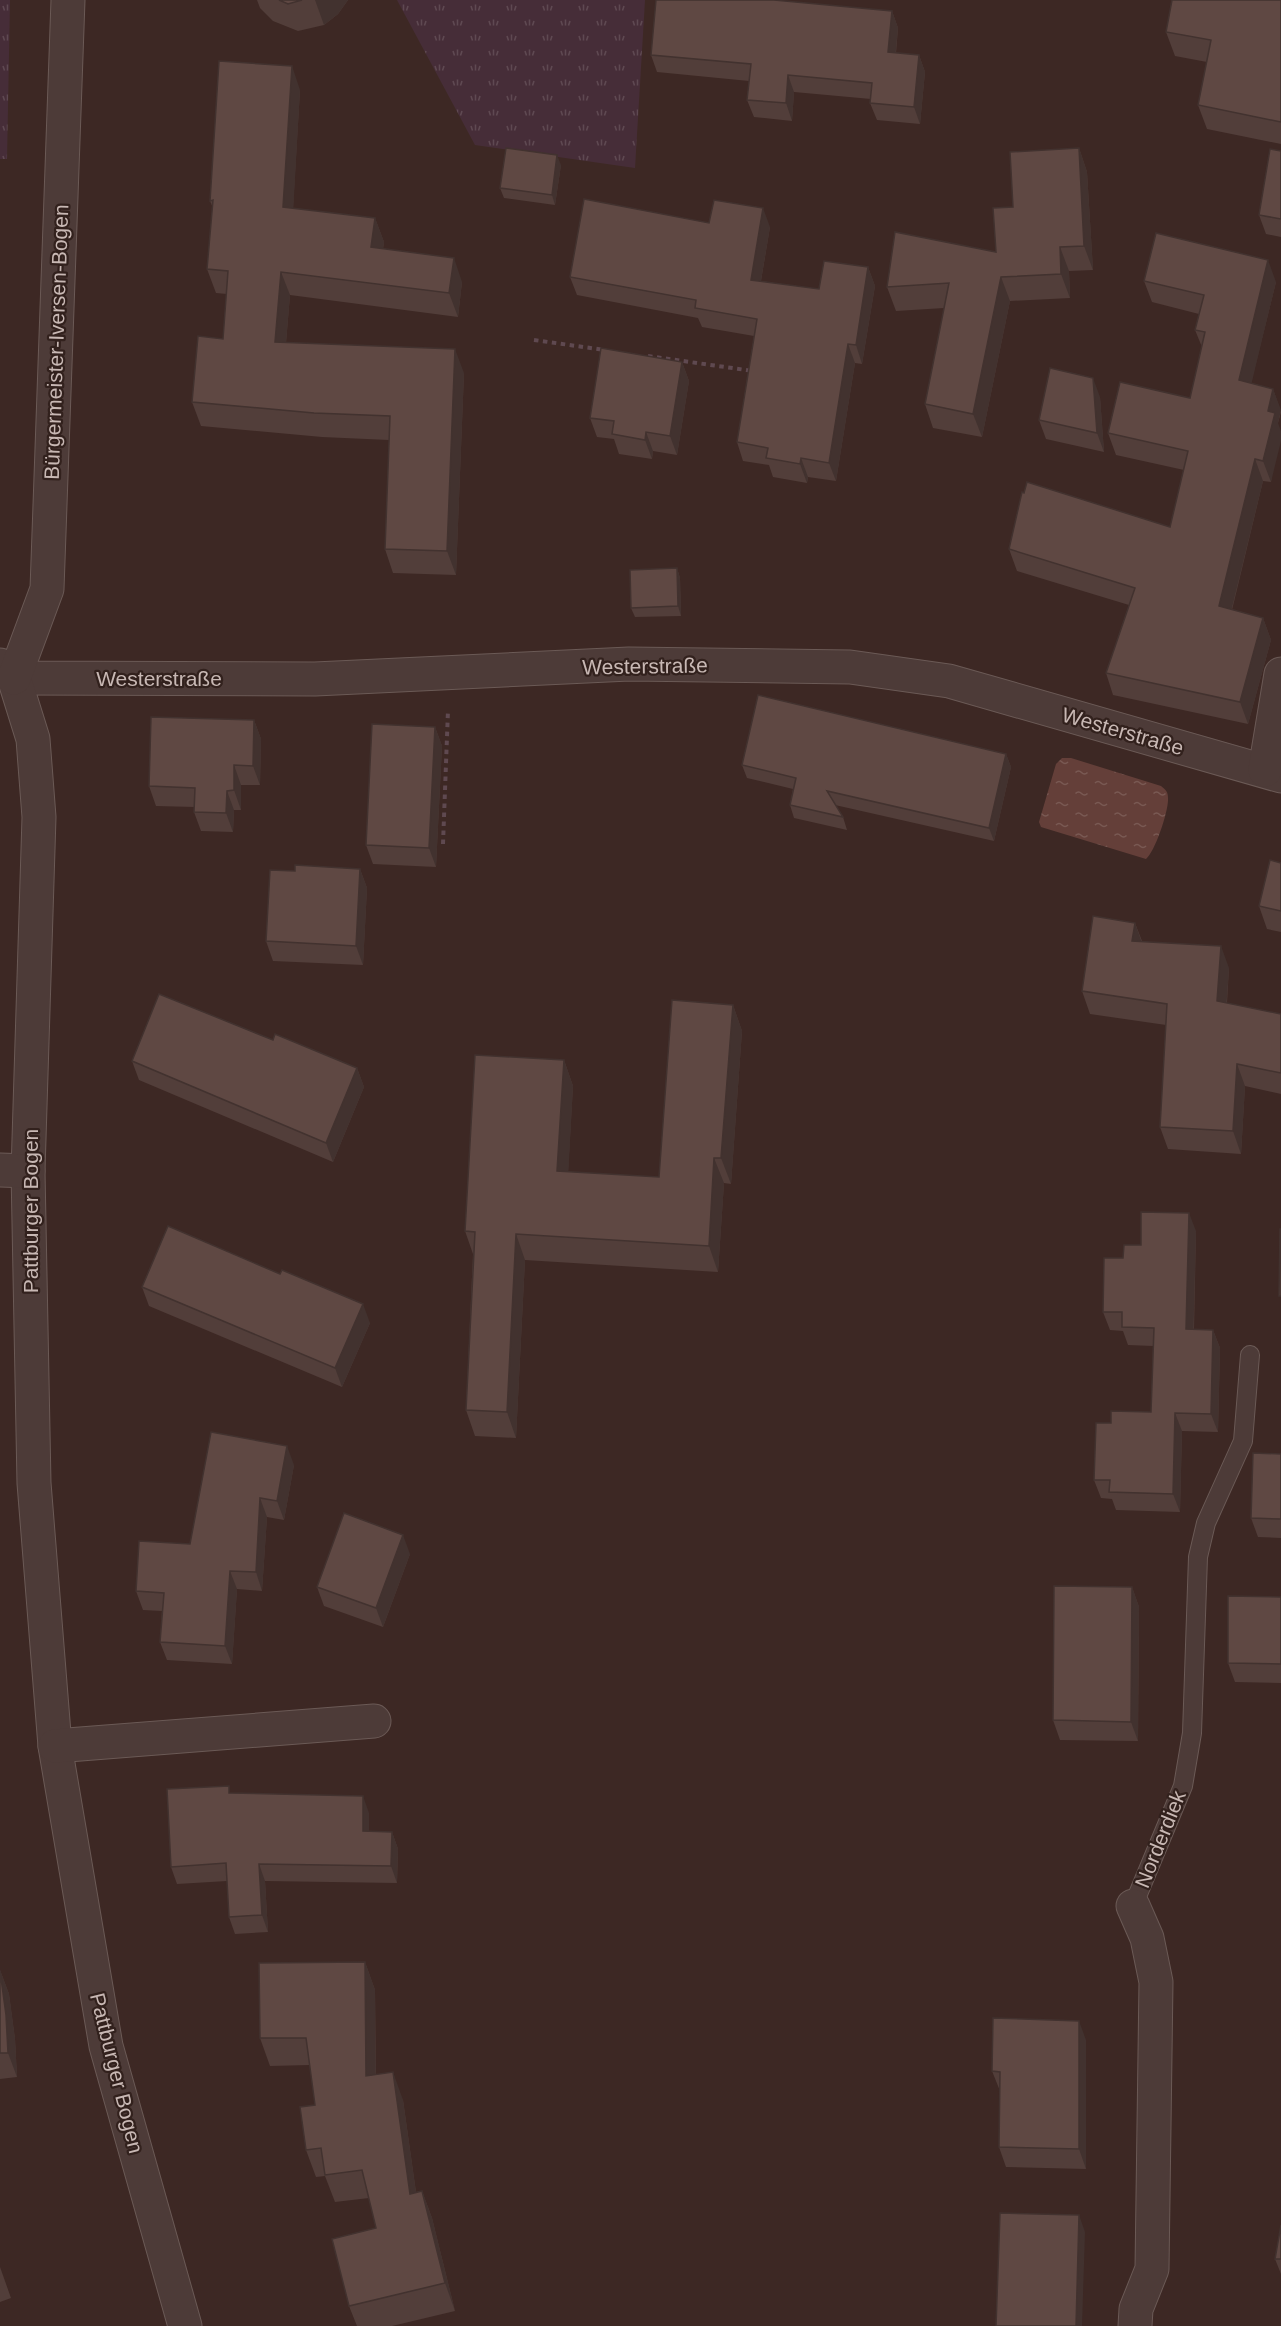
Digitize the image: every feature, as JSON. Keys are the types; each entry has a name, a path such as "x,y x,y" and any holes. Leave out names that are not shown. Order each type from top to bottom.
{"street":[{"name":"Bürgermeister-Iversen-Bogen","path":"7,671 47,589 68,0"},
{"name":"Westerstraße","path":"7,671 315,679 629,664 850,667 949,681 1273,773"},
{"name":"Pattburger Bogen","path":"7,671 33,739 39,817 14,1171 34,1483 55,1746 106,2046 184,2326"},
{"path":"1273,773 1281,674"},
{"path":"55,1746 374,1721"},
{"name":"Norderdiek","path":"1133,1906 1148,1938 1156,1982 1152,2269 1136,2309 1135,2326"}],"lane":[{"name":"Norderdiek","path":"1133,1906 1183,1786 1192,1733 1198,1557 1206,1523 1243,1441 1250,1355"}],"path":[{"path":"534,340 615,351"},
{"path":"638,355 765,373"},
{"path":"443,844 450,673"}],"green space":[{"path":"0,0 10,0 7,159 0,159"},
{"path":"397,0 645,0 635,168 475,145"}],"water":[{"path":"1062,758 1071,758 1161,786 1165,790 1168,804 1164,821 1150,855 1146,859 1041,827 1039,822 1056,764"}],"building":[{"path":"279,0 302,0 288,4"},
{"path":"656,0 774,0 892,11 888,52 919,55 914,107 870,103 872,83 788,75 786,103 747,100 751,64 651,55"},
{"path":"1172,0 1281,0 1281,122 1198,105 1211,40 1166,32"},
{"path":"219,61 292,66 283,207 375,218 371,247 454,258 449,293 281,272 275,342 455,349 447,551 385,549 390,416 314,413 192,402 198,336 223,339 228,271 207,269 213,200 210,201"},
{"path":"506,148 557,155 552,195 500,188"},
{"path":"1079,148 1084,246 1060,247 1061,274 1001,277 973,414 925,404 949,283 887,287 895,232 996,252 993,208 1013,207 1010,152"},
{"path":"1270,149 1281,151 1281,219 1259,215"},
{"path":"584,199 709,223 714,200 763,208 751,280 819,289 824,261 868,267 856,345 848,344 829,463 801,458 800,464 766,458 768,448 737,442 757,319 695,308 696,300 570,277"},
{"path":"1156,233 1268,260 1239,380 1273,389 1268,411 1275,413 1263,461 1255,459 1219,606 1263,618 1240,702 1106,673 1135,588 1009,549 1022,492 1024,493 1027,482 1170,527 1188,451 1108,433 1120,382 1190,398 1205,332 1195,330 1204,295 1144,281"},
{"path":"601,348 682,362 670,436 646,432 645,440 612,434 614,421 590,418"},
{"path":"1050,368 1093,378 1097,433 1039,420"},
{"path":"677,568 678,606 631,608 630,570"},
{"path":"758,695 1006,754 989,828 827,791 843,817 790,805 796,778 742,765"},
{"path":"151,717 254,720 253,766 234,765 234,790 227,791 226,813 194,812 195,788 149,786"},
{"path":"372,724 435,727 429,848 366,845"},
{"path":"1270,860 1281,863 1281,911 1259,906"},
{"path":"295,865 360,869 356,946 266,941 270,870 295,871"},
{"path":"1093,916 1135,923 1132,941 1221,946 1217,1001 1281,1014 1281,1073 1237,1064 1233,1131 1160,1127 1167,1004 1082,991"},
{"path":"159,994 273,1040 275,1034 357,1068 326,1143 132,1061"},
{"path":"672,1000 733,1005 721,1158 714,1158 709,1246 516,1234 507,1412 466,1410 475,1232 465,1231 475,1055 564,1060 557,1171 659,1177"},
{"path":"1141,1212 1189,1213 1186,1329 1213,1330 1211,1414 1175,1413 1173,1494 1109,1492 1110,1480 1094,1480 1096,1423 1111,1423 1111,1411 1151,1412 1154,1328 1122,1327 1122,1312 1103,1312 1104,1258 1123,1258 1124,1245 1141,1245"},
{"path":"168,1226 280,1274 282,1270 363,1304 335,1368 142,1287"},
{"path":"1280,1229 1281,1296 1279,1296"},
{"path":"211,1432 287,1446 277,1501 260,1498 256,1572 230,1571 225,1646 160,1642 164,1593 136,1591 139,1541 190,1544"},
{"path":"1253,1453 1281,1454 1281,1519 1251,1518"},
{"path":"344,1513 403,1535 376,1608 317,1587"},
{"path":"1054,1586 1132,1587 1131,1722 1053,1720"},
{"path":"1228,1596 1281,1597 1281,1664 1228,1663"},
{"path":"229,1786 229,1793 363,1796 363,1831 392,1832 391,1866 259,1864 262,1915 229,1917 226,1863 171,1867 167,1789"},
{"path":"365,1962 366,2076 393,2072 410,2194 422,2191 445,2283 349,2306 332,2239 376,2228 362,2170 325,2175 321,2148 306,2150 300,2107 315,2105 306,2038 260,2038 259,1963"},
{"path":"0,1971 6,2015 8,2053 0,2053"},
{"path":"993,2018 1079,2021 1079,2149 999,2147 1000,2072 992,2071"},
{"path":"1000,2213 1079,2215 1076,2326 996,2326"},
{"path":"1281,2225 1281,2259 1275,2259"}]}
